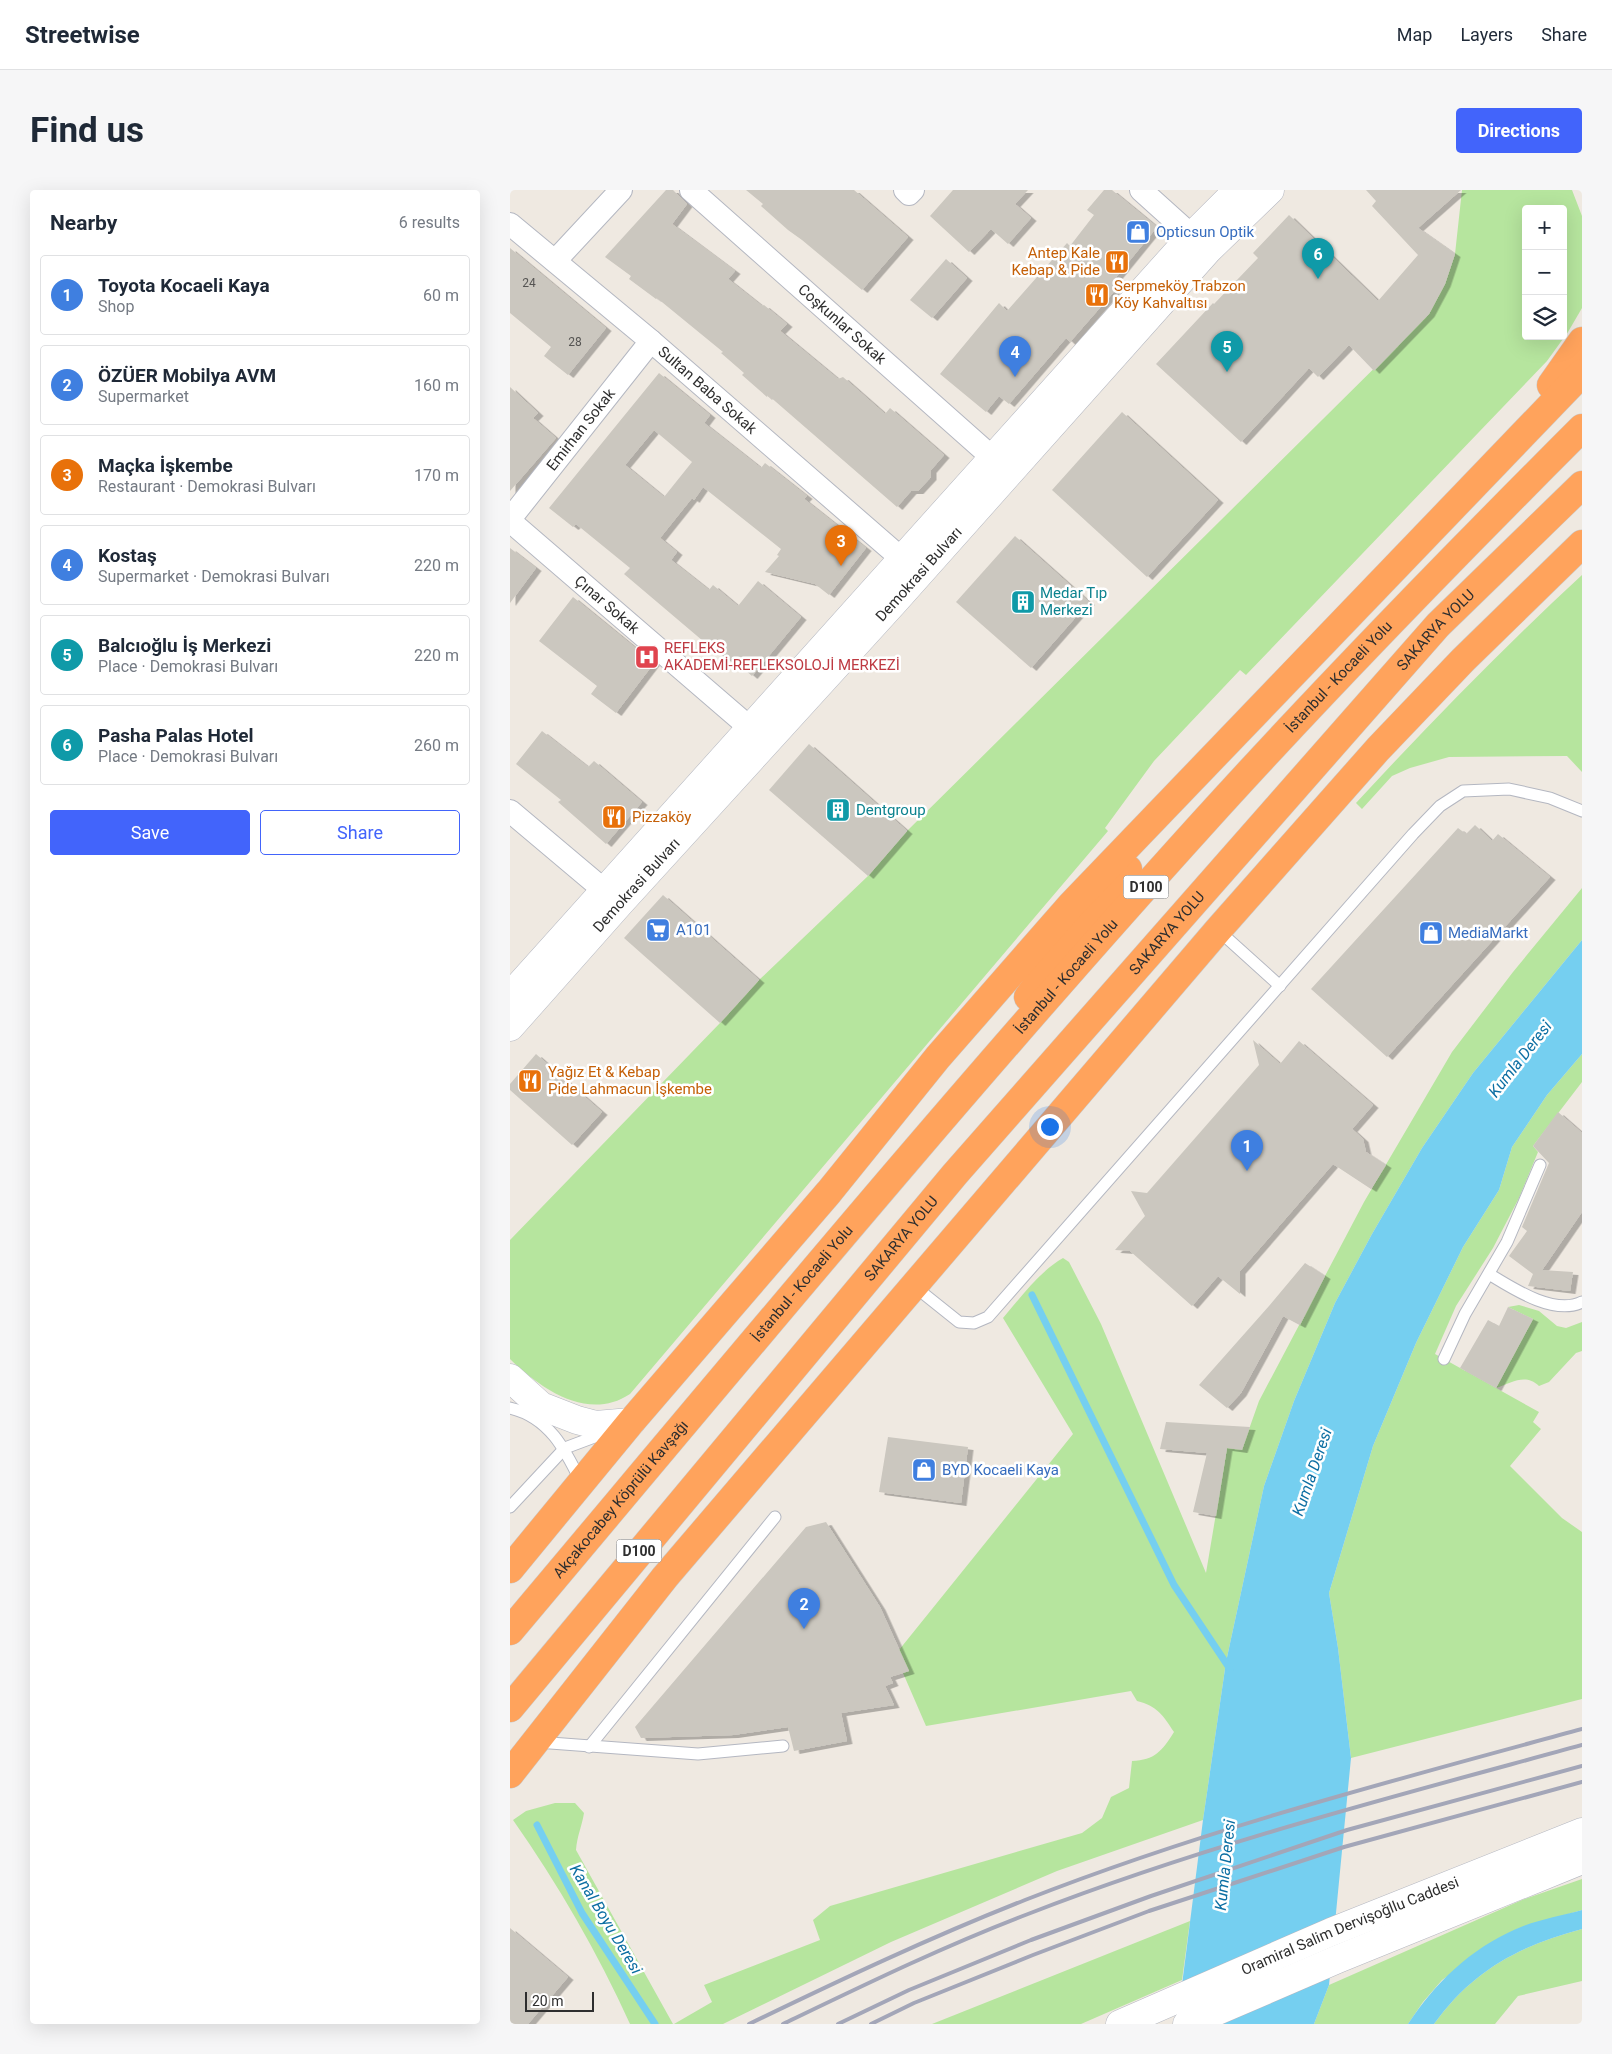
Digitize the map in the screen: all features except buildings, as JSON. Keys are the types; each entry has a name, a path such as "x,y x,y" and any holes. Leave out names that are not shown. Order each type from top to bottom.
{"highway":[{"path":"1486,471 1582,341"},
{"path":"510,1569 551,1518 582,1484 631,1422 829,1192 938,1057 1071,905 1582,373"},
{"name":"İstanbul - Kocaeli Yolu","path":"732,1368 896,1171 1201,825 1407,603 1582,428"},
{"name":"SAKARYA YOLU","path":"510,1708 955,1174 1438,625 1582,485"},
{"path":"510,1774 523,1741 665,1578 1218,930 1378,750 1463,660 1582,544"},
{"path":"896,1171 1077,931 1266,700"},
{"path":"955,1174 1218,930"},
{"name":"Akçakocabey Köprülü Kavşağı","path":"510,1631 732,1368"}],"main road":[{"name":"Demokrasi Bulvarı","path":"510,996 612,897 1001,467 1200,243 1238,190"},
{"name":"Demokrasi Bulvarı","path":"1200,243 1270,190"},
{"name":"Demokrasi Bulvarı","path":"510,1027 612,897"},
{"path":"510,1378 541,1406 568,1417 596,1424 631,1422"},
{"name":"Oramiral Salim Dervişoğllu Caddesi","path":"1120,2024 1331,1932 1582,1832"},
{"name":"Oramiral Salim Dervişoğllu Caddesi","path":"1187,2024 1338,1959 1582,1860"}],"street":[{"path":"554,261 621,190"},
{"name":"Coşkunlar Sokak","path":"691,190 1001,467"},
{"path":"905,190 909,194 913,190"},
{"path":"1141,190 1200,243"},
{"name":"Sultan Baba Sokak","path":"510,224 651,341 909,567"},
{"name":"Emirhan Sokak","path":"510,520 651,341"},
{"name":"Çınar Sokak","path":"510,520 758,735"},
{"path":"510,811 612,897"}],"lane":[{"path":"914,1286 959,1322 974,1323 988,1317 1413,834 1440,806 1463,791 1509,789 1550,798 1582,811"},
{"path":"1218,930 1280,986"},
{"path":"1444,1358 1465,1314 1507,1242 1540,1165"},
{"path":"1489,1274 1526,1296 1555,1304 1575,1306 1582,1302"},
{"path":"510,1408 537,1419 551,1431 565,1448 582,1484"},
{"path":"510,1508 565,1448 631,1422"},
{"path":"589,1747 775,1517"},
{"path":"523,1741 698,1754 783,1746"}],"green space":[{"path":"1462,190 1572,190 1582,216 1582,308 1567,333 1567,205 1522,205 1522,340 1562,340 1547,361 1246,675 1240,670 1154,761 1105,828 1108,831 630,1394 614,1402 598,1405 582,1403 551,1391 522,1370 510,1359 510,1240 720,1023 759,980 868,876 907,831 1429,314 1445,284 1455,254"},
{"path":"1582,575 1582,772 1567,756 1449,757 1410,768 1392,776 1362,809 1356,803 1383,774 1495,658"},
{"path":"1582,888 1582,940 1473,1073 1422,1148 1372,1234 1335,1303 1294,1401 1264,1486 1226,1662 1203,1820 1057,1871 891,1942 723,2024 674,2024 712,2002 704,1985 820,1940 813,1920 830,1906 1082,1833 1102,1818 1111,1797 1129,1788 1132,1761 1147,1759 1166,1744 1174,1732 1159,1712 1137,1701 1131,1691 926,1726 903,1673 909,1671 899,1650 1073,1434 1003,1318 1046,1270 1063,1258 1069,1262 1101,1324 1206,1573 1227,1448 1242,1449 1259,1401 1364,1202 1452,1052 1513,972"},
{"path":"1582,1054 1582,1082 1533,1146 1538,1152 1519,1198 1493,1248 1456,1306 1435,1354 1539,1412 1533,1422 1541,1429 1510,1466 1562,1518 1582,1532 1582,1699 1351,1758 1338,1648 1329,1593 1373,1446 1416,1343 1463,1247 1499,1190 1512,1147 1547,1095"},
{"path":"1519,1305 1539,1311 1557,1326 1566,1328 1582,1322 1582,1351 1576,1353 1549,1382 1539,1386 1529,1380 1518,1380 1496,1388 1533,1319 1508,1307"},
{"path":"555,1803 575,1803 584,1813 576,1850 673,2024 630,2024 605,1971 576,1919 546,1869 513,1820 526,1811"},
{"path":"1582,1879 1582,1910 1517,1929 1442,1980 1423,2002 1408,2024 1314,2024 1329,1985 1522,1900"},
{"path":"1190,1921 1182,1980 1081,2024 932,2024"},
{"path":"1582,1929 1582,1981 1518,1996 1495,2024 1434,2024 1465,1989 1499,1963 1538,1943"}],"water":[{"name":"Kumla Deresi","path":"1582,940 1582,1054 1547,1095 1512,1147 1499,1190 1463,1247 1416,1343 1373,1446 1329,1593 1338,1648 1351,1758 1329,1985 1314,2024 1177,2024 1203,1820 1226,1662 1264,1486 1294,1401 1335,1303 1372,1234 1422,1148 1473,1073"},
{"path":"1582,1910 1582,1929 1538,1943 1499,1963 1465,1989 1434,2024 1408,2024 1442,1981 1469,1957 1499,1937 1524,1926"}],"waterway":[{"path":"1032,1295 1174,1585 1230,1669"},
{"name":"Kanal Boyu Deresi","path":"537,1825 582,1913 655,2024"}],"railway":[{"path":"749,2024 920,1944 1093,1874 1162,1850 1301,1807 1582,1729"},
{"path":"783,2024 904,1966 966,1939 1028,1914 1164,1865 1372,1802 1582,1745"},
{"path":"838,2024 909,1990 1031,1940 1151,1896 1347,1830 1582,1766"},
{"path":"871,2024 914,2003 1149,1911 1344,1847 1582,1782"}],"place":[{"name":"Opticsun Optik","path":"1138,232"},
{"name":"Antep Kale Kebap & Pide","path":"1117,262"},
{"name":"Pasha Palas Hotel","path":"1318,279"},
{"name":"Serpmeköy Trabzon Köy Kahvaltısı","path":"1097,295"},
{"name":"Balcıoğlu İş Merkezi","path":"1227,372"},
{"name":"Kostaş","path":"1015,377"},
{"name":"Maçka İşkembe","path":"841,566"},
{"name":"Medar Tıp Merkezi","path":"1023,602"},
{"name":"REFLEKS AKADEMİ-REFLEKSOLOJİ MERKEZİ","path":"647,657"},
{"name":"Dentgroup","path":"838,810"},
{"name":"Pizzaköy","path":"614,817"},
{"name":"A101","path":"658,930"},
{"name":"MediaMarkt","path":"1431,933"},
{"name":"Yağız Et & Kebap Pide Lahmacun İşkembe","path":"530,1081"},
{"name":"Toyota Kocaeli Kaya","path":"1247,1171"},
{"name":"BYD Kocaeli Kaya","path":"924,1470"},
{"name":"ÖZÜER Mobilya AVM","path":"804,1629"}]}
